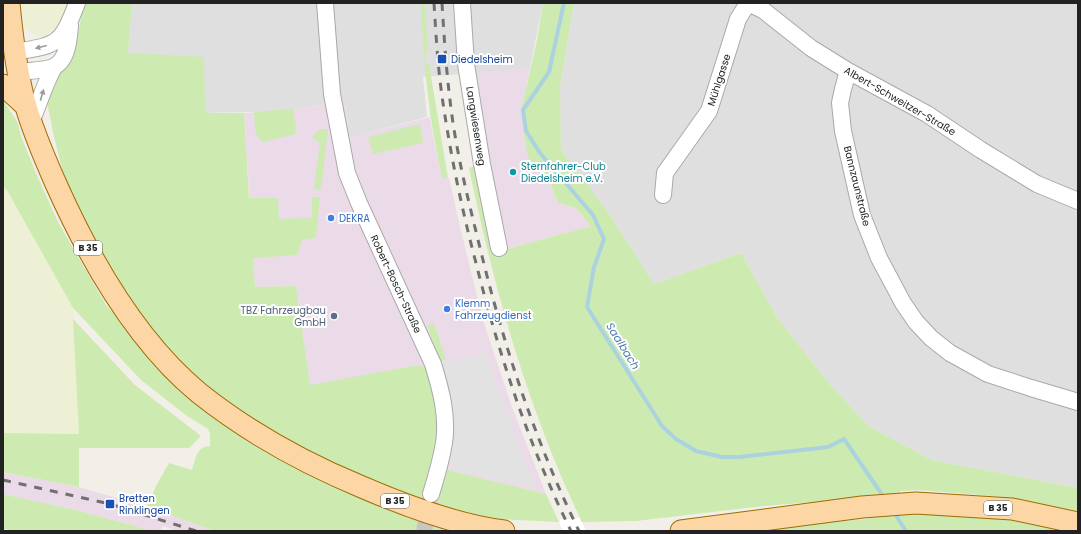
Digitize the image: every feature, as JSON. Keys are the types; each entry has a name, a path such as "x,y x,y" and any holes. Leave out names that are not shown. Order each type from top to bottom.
{"main road":[{"name":"B 35","path":"9,3 9,66 29,114 44,158 69,214 103,276 141,332 170,365 198,392 229,416 276,446 331,475 410,507 462,522 504,531"},
{"name":"B 35","path":"681,531 862,507 916,503 1012,509 1078,523"}],"street":[{"path":"9,66 40,48 52,44 63,34 77,3"},
{"name":"Robert-Bosch-Straße","path":"325,3 332,94 347,173 359,203 433,364 441,389 444,417 444,443 431,494"},
{"name":"Langwiesenweg","path":"462,3 466,64 482,164 499,248"},
{"name":"Albert-Schweitzer-Straße","path":"748,3 763,10 811,48 848,71 927,114 981,150 1037,184 1078,201"},
{"name":"Mühlgasse","path":"663,195 665,173 709,111 738,19 748,3"},
{"path":"29,114 38,107 48,78 54,67 63,57 68,47 70,21"},
{"path":"9,66 54,67"},
{"name":"Bannzaunstraße","path":"848,71 842,89 840,103 843,131 862,215 879,258 903,303 916,322 931,338 950,353 988,374 1078,402"}],"shaded area":[{"path":"132,3 543,3 530,68 423,77 427,117 349,138 346,102 280,111 204,113 128,53"},
{"path":"574,3 1078,3 1078,488 932,460 870,427 831,386 778,319 741,253 654,284 608,212 561,150 560,86"},
{"path":"530,68 521,110 538,170 548,178 558,203 576,208 591,226 503,250 473,73"},
{"path":"346,102 349,138 430,117 442,178 449,178 482,317 512,407 546,494 432,466 418,365 310,386 296,286 255,287 244,113 280,111"},
{"path":"485,352 536,488 451,469 453,431 452,402 441,361 446,360 448,363"},
{"path":"3,472 79,487 138,504 215,531 178,531 163,526 161,531 154,531 76,510 3,494"}],"green space":[{"path":"21,3 69,3 56,30 45,36 39,36 34,35 25,27"},
{"path":"84,3 132,3 128,53 204,57 205,113 244,113 249,198 278,198 279,219 312,218 312,197 320,197 316,238 302,240 297,255 253,258 255,287 296,286 310,385 418,365 425,367 436,401 438,427 437,448 432,466 546,494 559,522 500,519 465,512 421,499 334,465 259,423 209,388 174,357 125,296 101,259 64,178 47,102 48,92 76,44"},
{"path":"421,3 425,3 428,51 425,51 426,64 429,64 448,178 442,178 430,113 423,47"},
{"path":"543,3 574,3 560,86 561,150 608,212 654,284 741,253 778,319 831,386 870,427 932,460 1078,488 1078,511 1003,497 919,490 900,491 900,495 764,506 636,521 582,522 563,480 529,393 490,259 469,168 485,163 503,250 591,226 576,208 558,203 548,178 538,170 528,157 521,110 537,40"},
{"path":"3,100 18,123 21,136 35,171 58,222 106,305 189,398 328,482 408,518 455,531 215,531 147,507 156,486 169,463 192,470 199,451 202,448 210,446 210,434 208,429 187,416 141,380 73,308 3,185"},
{"path":"293,109 296,128 295,134 263,142 260,139 255,129 254,112"},
{"path":"420,124 423,143 373,154 368,137"},
{"path":"320,129 328,129 321,190 314,189 320,143 312,138"},
{"path":"3,185 73,308 79,434 3,433"},
{"path":"73,319 135,385 201,436 189,448 79,448 79,487 3,472 3,433 79,434"},
{"path":"434,323 446,360 441,361 427,326"},
{"path":"3,494 76,510 154,531 16,531 3,529"},
{"path":"920,513 1000,515 1066,531 727,531 865,519 886,515"}],"pier":[{"path":"580,518 580,521 582,522 586,531 563,531 559,522 560,519"}],"waterway":[{"name":"Saalbach","path":"564,3 549,72 523,110 526,131 540,153 593,215 604,239 594,267 587,307 662,426 676,439 696,451 722,457 739,457 828,447 844,439 885,499"},
{"name":"Saalbach","path":"893,511 906,531"}],"tunnel":[{"path":"424,531 430,501"}],"railway":[{"path":"434,3 438,66 446,123 457,183 476,263 516,400 542,466 571,531"},
{"path":"442,3 447,76 456,140 468,200 492,295 512,364 536,432 579,531"},
{"path":"3,480 110,504 196,531"}],"place":[{"name":"Diedelsheim","path":"442,59"},
{"name":"Sternfahrer-Club Diedelsheim e.V.","path":"513,172"},
{"name":"DEKRA","path":"331,218"},
{"name":"Klemm Fahrzeugdienst","path":"447,309"},
{"name":"TBZ Fahrzeugbau GmbH","path":"334,316"},
{"name":"Bretten Rinklingen","path":"110,504"}]}
